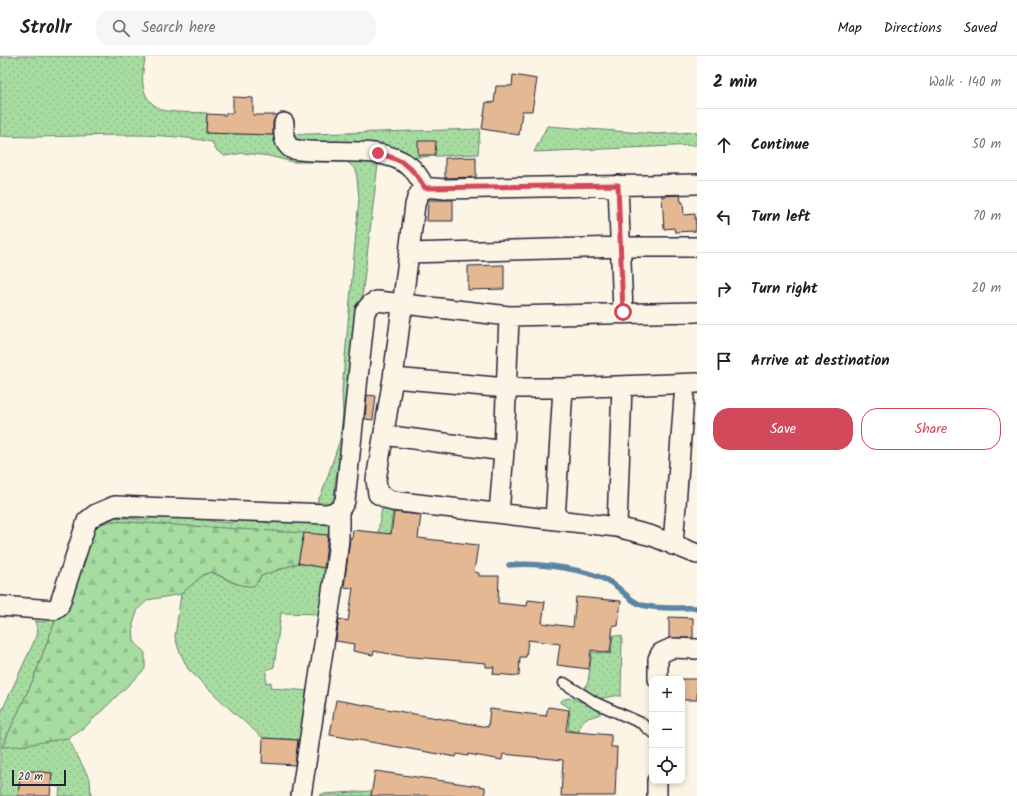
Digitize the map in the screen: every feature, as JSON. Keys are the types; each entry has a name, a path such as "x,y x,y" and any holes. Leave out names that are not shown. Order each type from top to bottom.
{"street":[{"path":"284,123 284,140 286,145 292,149 378,153 394,157 410,167 425,188"},
{"path":"697,184 425,188 416,198 393,378 376,480 378,494 392,502 617,527 634,530 697,554"},
{"path":"618,185 623,312"},
{"path":"409,253 621,246 697,247"},
{"path":"301,796 336,565 339,539 339,511 345,501 364,311 371,304 377,302 509,316 623,312 697,312"},
{"path":"499,513 504,451 509,316"},
{"path":"393,378 507,388 563,388 691,384 673,545"},
{"path":"617,527 622,386"},
{"path":"555,520 563,388"},
{"path":"384,435 504,451"},
{"path":"0,606 53,610 59,606 87,521 96,514 115,506 326,514 339,511"},
{"path":"658,676 658,658 666,649 697,649"},
{"path":"657,784 657,796"}],"lane":[{"path":"564,683 596,703 641,723 649,730"}],"green space":[{"path":"0,56 146,56 143,71 143,87 149,100 155,106 167,111 207,113 206,133 277,135 480,129 478,154 401,158 378,164 355,356 335,485 332,536 111,521 94,526 77,563 33,680 2,747 68,738 90,780 91,796 59,796 60,787 51,786 52,773 22,770 19,796 0,796 0,715 38,633 35,621 46,622 63,587 82,517 109,511 116,517 149,520 153,515 206,518 215,522 232,523 241,518 253,517 269,524 287,519 314,515 316,503 322,493 340,440 343,413 342,391 359,198 356,169 347,162 293,162 269,156 243,153 225,156 215,149 212,142 186,138 133,135 53,137 0,136"},
{"path":"547,126 657,134 697,132 697,145 534,152"},
{"path":"382,507 393,509 385,576 378,533"},
{"path":"111,521 304,533 298,563 261,576 254,586 237,584 211,572 203,575 181,594 148,600 138,609 133,624 134,641 145,653 145,669 86,726 68,738 19,746 2,747 33,680 77,563 94,526"},
{"path":"298,563 328,568 322,614 281,613 274,667 266,670 266,683 271,682 271,688 311,691 305,740 263,738 188,669 175,637 181,594 203,575 211,572 236,584 258,582 261,576"},
{"path":"613,635 622,636 621,696 600,698 592,697 588,694 585,688 588,682 592,652 611,654"},
{"path":"571,698 594,706 600,712 600,714 585,719 581,724 579,732 568,730 570,708 560,702 564,699"},
{"path":"372,791 371,796 319,796 322,794"}],"building":[{"path":"513,75 537,79 532,111 522,111 519,135 482,129 486,102 494,103 496,86 512,86"},
{"path":"233,97 253,98 253,115 277,115 273,122 273,135 206,133 207,114 226,115 226,113 233,113"},
{"path":"418,141 436,141 435,155 418,155"},
{"path":"476,157 476,177 445,178 445,158"},
{"path":"680,195 681,202 683,202 684,215 695,214 696,231 675,232 674,228 664,229 662,196"},
{"path":"428,200 453,200 453,221 427,221"},
{"path":"504,265 504,289 468,290 468,266"},
{"path":"367,395 376,396 373,420 365,419"},
{"path":"394,512 421,515 418,538 478,545 474,572 479,573 479,576 499,576 498,603 527,606 528,600 545,602 542,623 573,627 576,597 621,601 618,626 613,625 610,653 591,650 589,669 557,665 560,644 528,640 526,657 520,657 519,676 493,674 494,667 486,667 486,663 401,656 374,651 373,655 353,651 354,644 336,641 339,619 348,621 353,588 344,587 350,538 352,538 353,530 391,534"},
{"path":"304,533 328,535 324,568 298,563"},
{"path":"669,617 693,618 693,638 669,638"},
{"path":"685,679 697,679 697,700 685,700"},
{"path":"336,700 488,727 490,709 546,716 548,707 569,710 566,731 611,735 611,747 617,747 615,796 561,796 563,760 503,754 502,760 468,754 468,756 457,754 456,757 330,735"},
{"path":"263,738 298,740 295,765 262,763"},
{"path":"21,770 52,773 50,796 18,796"},
{"path":"375,771 485,787 485,796 371,796"}],"waterway":[{"path":"509,565 520,564 548,566 591,574 613,584 637,603 649,607 697,608"}],"route":[{"path":"378,153 394,157 404,162 417,174 425,188 435,187 445,189 618,185 623,312"}]}
